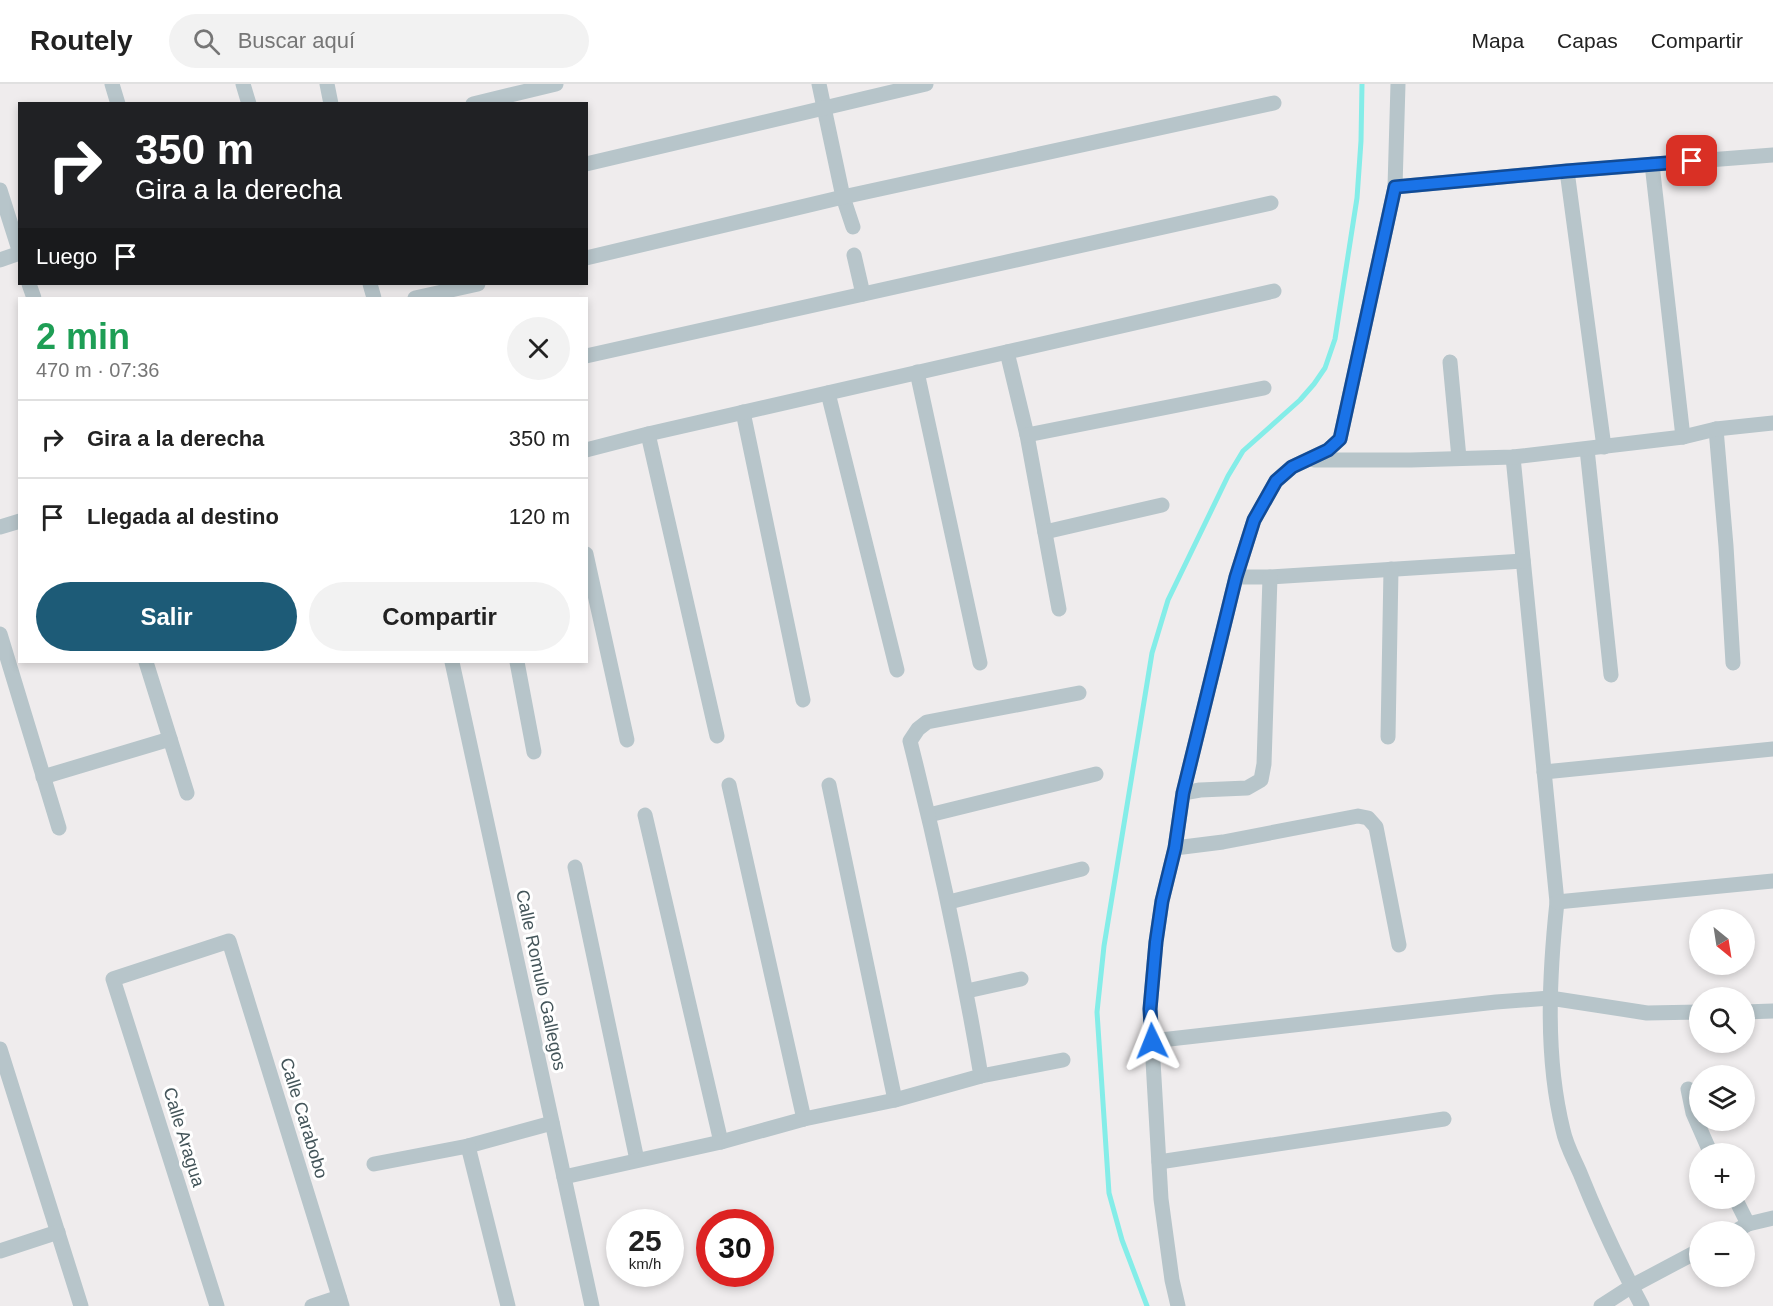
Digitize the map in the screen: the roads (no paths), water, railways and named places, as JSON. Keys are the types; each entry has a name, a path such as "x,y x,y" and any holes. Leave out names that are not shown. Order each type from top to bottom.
{"street":[{"path":"112,84 117,102"},
{"path":"243,84 248,102"},
{"path":"327,84 331,102"},
{"path":"480,102 556,84"},
{"path":"819,84 843,197 853,227"},
{"path":"588,164 926,84"},
{"path":"1178,1306 1172,1280 1161,1199 1150,1009 1162,901 1175,848 1183,793 1236,577 1254,520 1276,481 1292,467 1328,450 1340,439 1395,187 1398,84"},
{"path":"588,258 843,197 1274,103"},
{"path":"1395,187 1773,155"},
{"path":"1652,164 1683,437"},
{"path":"1567,171 1604,447"},
{"path":"0,190 18,247"},
{"path":"588,356 1271,203"},
{"path":"0,260 18,254"},
{"path":"854,255 863,294"},
{"path":"419,297 473,285"},
{"path":"588,449 1274,291"},
{"path":"1007,352 1027,435 1059,609"},
{"path":"1450,362 1460,459"},
{"path":"917,372 980,663"},
{"path":"1027,435 1264,388"},
{"path":"828,393 897,670"},
{"path":"743,412 803,700"},
{"path":"1306,460 1513,457 1683,437 1716,429 1773,423"},
{"path":"1716,429 1734,663"},
{"path":"648,434 717,736"},
{"path":"1587,449 1611,675"},
{"path":"1513,457 1557,902 1552,945 1550,998 1554,1088 1563,1133 1587,1191 1642,1306"},
{"path":"1045,532 1162,505"},
{"path":"0,527 18,522"},
{"path":"1236,577 1270,578 1523,561"},
{"path":"588,563 627,740"},
{"path":"1388,737 1391,570"},
{"path":"1183,793 1247,788 1261,780 1264,764 1270,578"},
{"path":"0,634 58,828"},
{"path":"146,663 187,793"},
{"name":"Calle Romulo Gallegos","path":"452,663 592,1306"},
{"path":"517,663 534,752"},
{"path":"981,1076 949,902 910,741 918,729 927,722 1078,693"},
{"path":"43,777 170,739"},
{"path":"1544,772 1773,749"},
{"path":"928,815 1096,774"},
{"path":"729,784 804,1119"},
{"path":"829,785 895,1100"},
{"path":"645,815 721,1142"},
{"path":"1175,848 1223,842 1358,816 1368,818 1376,827 1399,945"},
{"path":"575,867 638,1160"},
{"path":"949,902 1082,869"},
{"path":"1557,902 1773,881"},
{"name":"Calle Carabobo","path":"113,979 229,941 341,1302"},
{"name":"Calle Aragua","path":"113,979 217,1306"},
{"path":"967,991 1021,979"},
{"path":"1152,1041 1550,998 1647,1013 1689,1012"},
{"path":"1755,1012 1773,1011"},
{"path":"0,1049 81,1306"},
{"path":"564,1177 721,1142 804,1119 895,1100 981,1076 1063,1060"},
{"path":"1688,1089 1693,1113 1706,1143"},
{"path":"1159,1162 1444,1119"},
{"path":"374,1164 468,1146 552,1123"},
{"path":"468,1146 508,1306"},
{"path":"1755,1222 1773,1218"},
{"path":"0,1251 58,1232"},
{"path":"1601,1306 1632,1286 1689,1256"},
{"path":"312,1306 341,1302"}],"waterway":[{"path":"1147,1306 1122,1240 1109,1193 1097,1012 1104,946 1152,653 1168,600 1228,476 1243,451 1300,400 1325,368 1335,339 1357,198 1362,84"}]}
